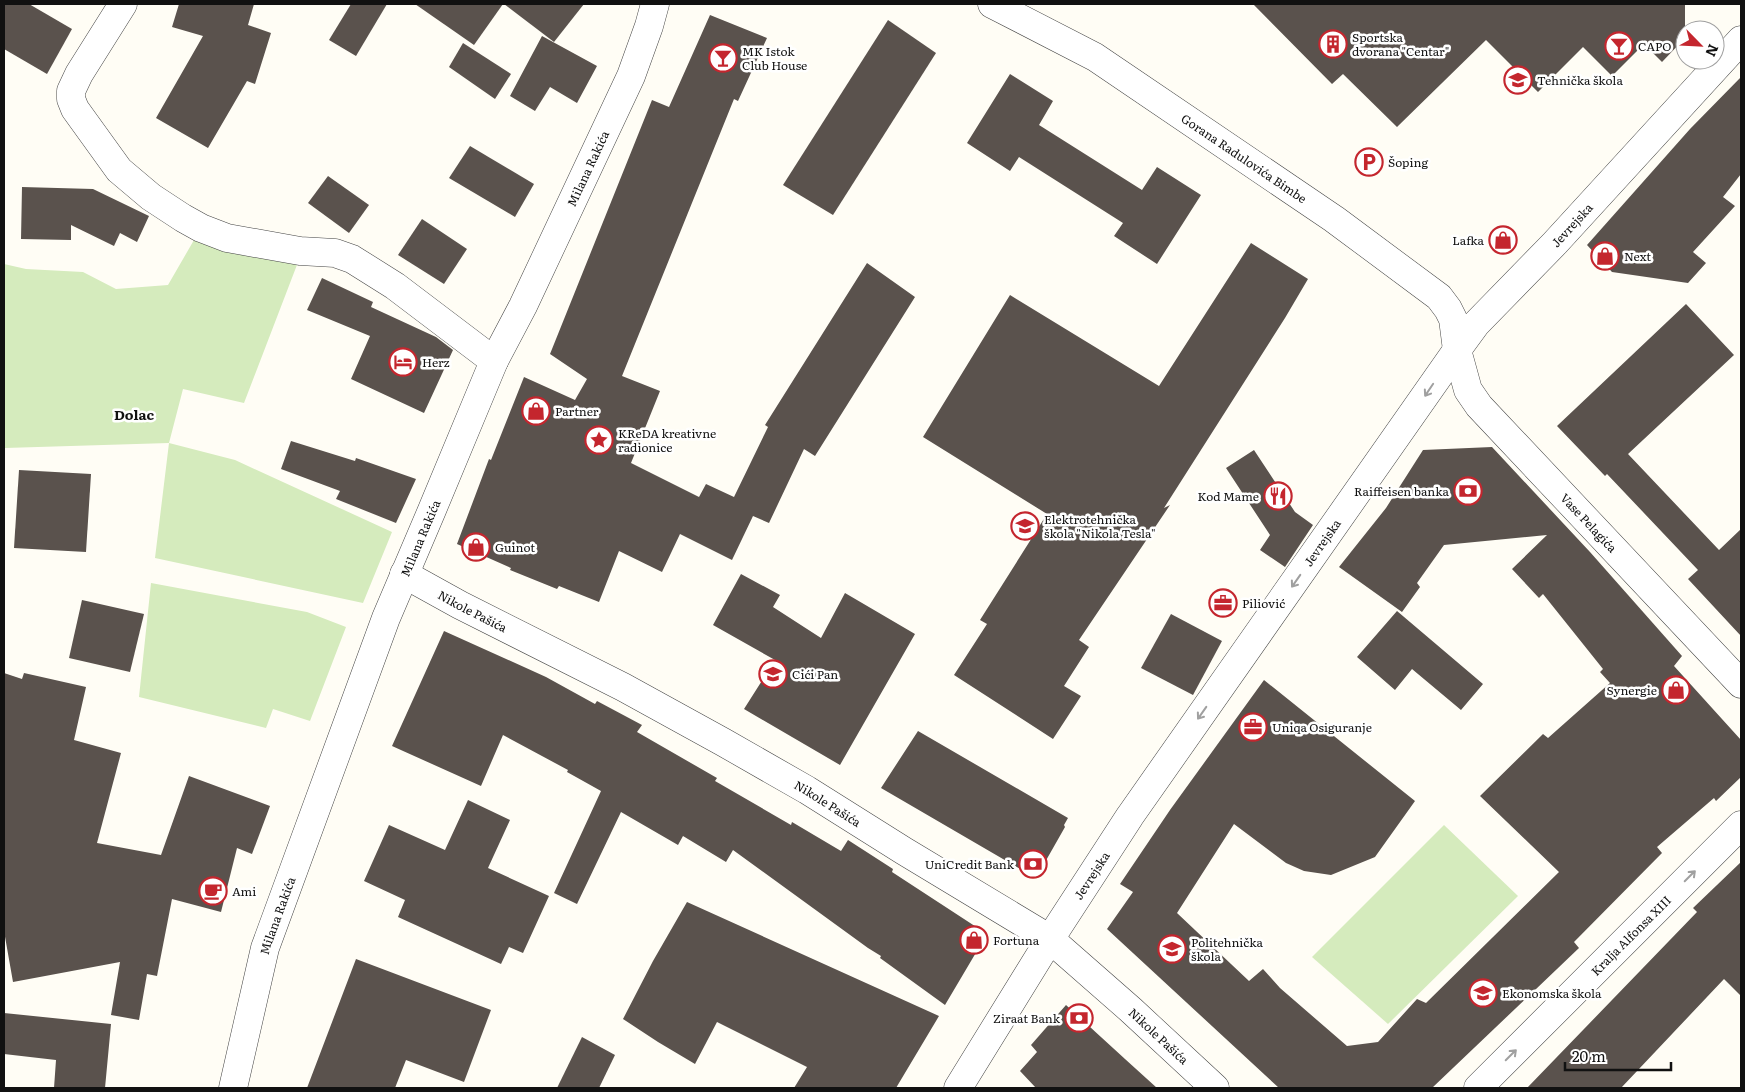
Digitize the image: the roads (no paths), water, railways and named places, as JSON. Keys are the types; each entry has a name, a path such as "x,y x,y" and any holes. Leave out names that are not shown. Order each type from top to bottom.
{"street":[{"path":"123,4 79,74 71,91 71,100 75,110 119,170 151,197 183,218 201,228 227,238 300,251 334,253 352,259 395,286 494,361"},
{"name":"Milana Rakića","path":"233,1088 266,948 382,627 494,361 523,306 631,76 655,4"},
{"name":"Gorana Radulovića Bimbe","path":"992,4 1094,57 1334,219 1432,291 1439,297 1453,319 1456,350"},
{"name":"Jevrejska","path":"958,1088 1050,939 1130,816 1456,350 1476,324 1555,243 1741,40"},
{"name":"Vase Pelagića","path":"1456,350 1468,390 1479,406 1741,684"},
{"name":"Nikole Pašića","path":"404,574 460,605 623,687 723,742 807,790 1050,939 1131,1010 1215,1088"},
{"name":"Kralja Alfonsa XIII","path":"1478,1088 1741,825"}],"place":[{"name":"Sportska dvorana \"Centar\"","path":"1333,44"},
{"name":"CAPO","path":"1619,46"},
{"name":"MK Istok Club House","path":"723,58"},
{"name":"Tehnička škola","path":"1518,80"},
{"name":"Šoping","path":"1369,162"},
{"name":"Lafka","path":"1503,240"},
{"name":"Next","path":"1605,256"},
{"name":"Herz","path":"403,362"},
{"name":"Partner","path":"536,411"},
{"name":"KReDA kreativne radionice","path":"599,440"},
{"name":"Raiffeisen banka","path":"1468,491"},
{"name":"Kod Mame","path":"1278,496"},
{"name":"Elektrotehnička škola \"Nikola Tesla\"","path":"1025,526"},
{"name":"Guinot","path":"476,547"},
{"name":"Piliović","path":"1223,603"},
{"name":"Cići Pan","path":"773,674"},
{"name":"Synergie","path":"1676,690"},
{"name":"Uniqa Osiguranje","path":"1253,727"},
{"name":"UniCredit Bank","path":"1033,864"},
{"name":"Ami","path":"213,891"},
{"name":"Fortuna","path":"974,940"},
{"name":"Politehnička škola","path":"1172,949"},
{"name":"Ekonomska škola","path":"1483,993"},
{"name":"Ziraat Bank","path":"1079,1018"}],"district":[{"name":"Dolac","path":"134,414"}]}
